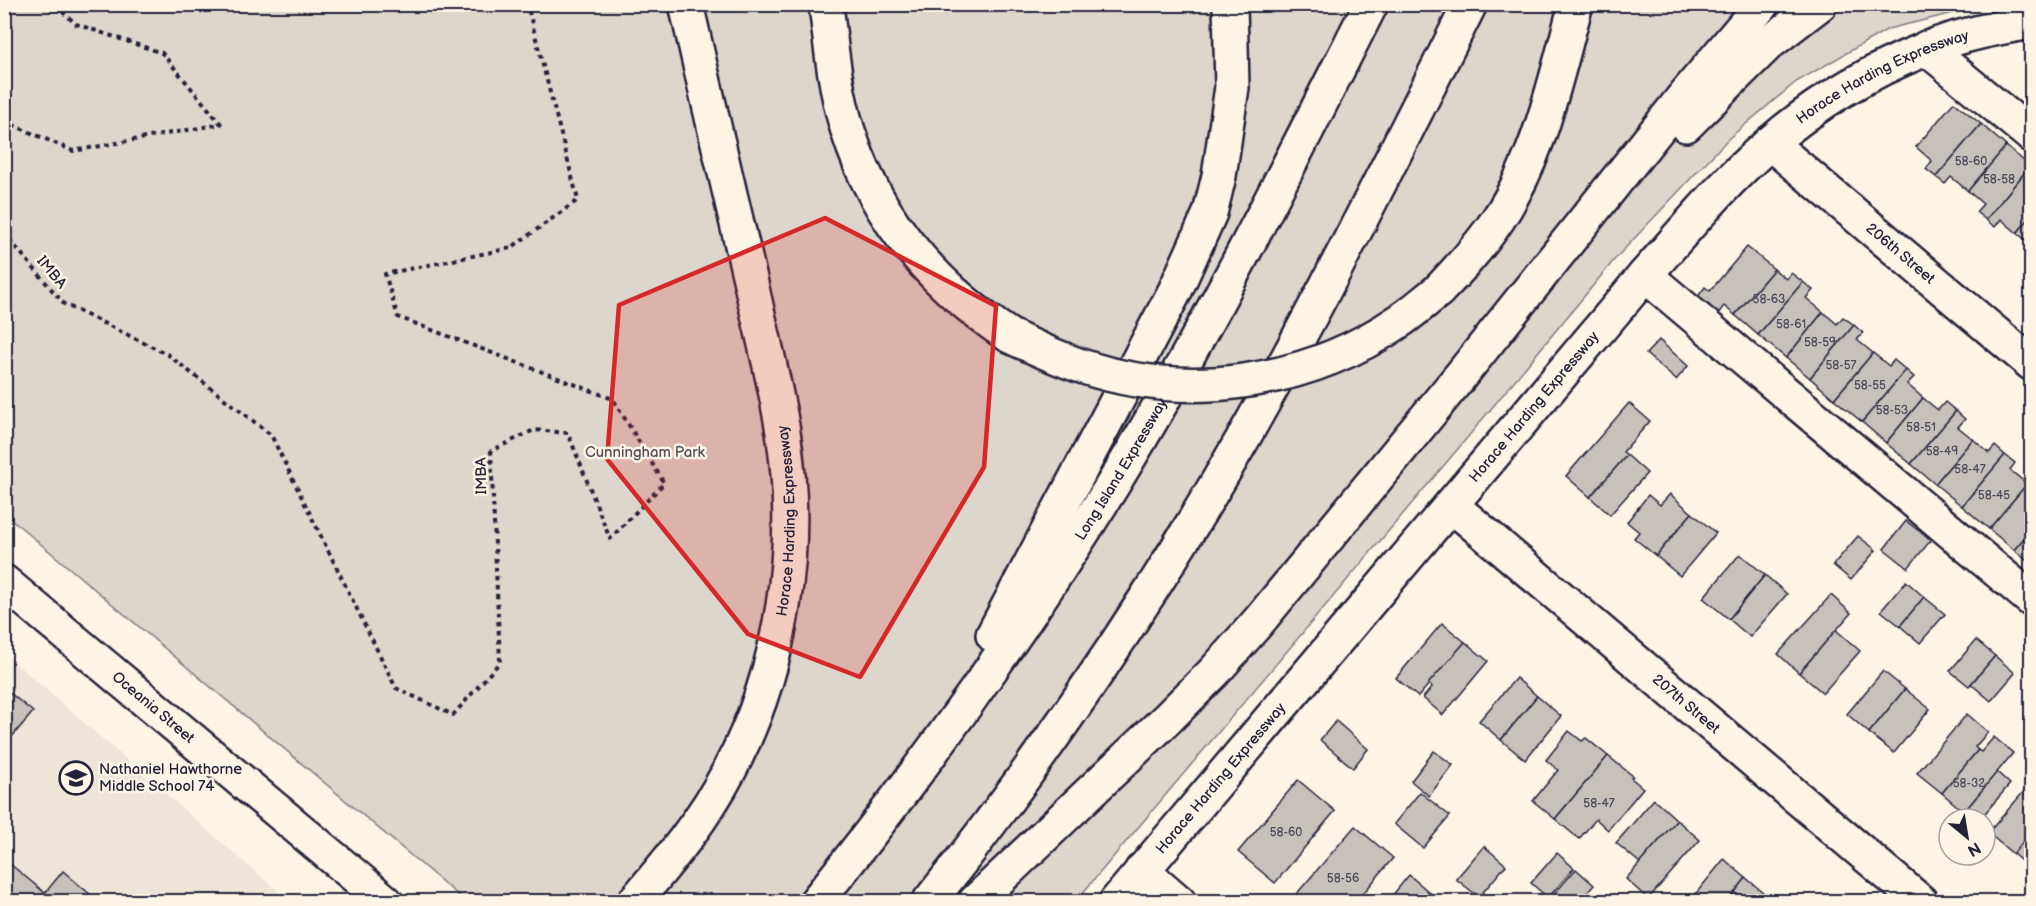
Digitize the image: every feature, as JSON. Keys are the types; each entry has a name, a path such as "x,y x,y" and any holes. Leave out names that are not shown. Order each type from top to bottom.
{"main road":[{"name":"Horace Harding Expressway","path":"634,902 670,860 702,816 729,771 750,727 766,679 777,635 786,584 790,530 784,443 777,401 686,4"},
{"path":"826,4 833,59 848,132 880,202 902,238 926,268 978,315 1010,336 1082,366 1124,378 1166,384 1212,385 1259,379 1308,367 1356,346 1398,322 1438,291 1493,228 1528,164 1541,129 1576,4"},
{"path":"930,753 1170,301 1210,213 1226,135 1232,87 1230,4"},
{"name":"Long Island Expressway","path":"816,902 994,666 1054,577 1167,392 1233,274 1371,4"},
{"path":"929,902 1067,715 1188,531 1300,336 1470,4"},
{"path":"975,902 1214,672 1266,613 1462,374 1681,99 1762,4"},
{"path":"1462,374 1686,124 1768,44 1820,4"},
{"name":"Horace Harding Expressway","path":"1116,902 1645,275 1709,203 1770,143 1842,91 1926,48 1969,35 2031,22"},
{"path":"1926,48 2031,136"},
{"name":"206th Street","path":"1770,143 2031,364"},
{"path":"1645,275 2031,600"},
{"name":"207th Street","path":"1451,505 1921,902"},
{"name":"Oceania Street","path":"4,582 386,902"},
{"path":"1142,870 1179,902"}],"path":[{"path":"4,121 72,151 221,124 162,53 76,24 54,4"},
{"name":"IMBA","path":"4,233 64,304 167,354 271,435 396,688 453,715 500,662 491,451 534,430 568,432 610,538 664,483 612,399 398,317 385,274 511,248 578,200 527,4"}],"highlighted area":[{"path":"825,218 996,306 984,467 860,677 748,634 607,459 619,305"}],"shaded area":[{"name":"Nathaniel Hawthorne Middle School 74","path":"5,654 289,901 5,901"}],"green space":[{"name":"Cunningham Park","path":"5,5 1986,5 1888,29 1796,82 1728,139 1615,259 1076,901 465,901 5,514"}],"building":[{"path":"1954,102 1981,124 1936,177 1926,169 1932,161 1916,147"},
{"path":"1981,124 2006,146 1968,191 1951,177 1945,184 1936,177"},
{"path":"2006,146 2030,166 1986,220 1976,212 1983,204 1968,191"},
{"path":"2030,166 2032,215 2017,233 2001,219 1995,227 1986,220"},
{"path":"2032,215 2032,245 2017,233"},
{"path":"1747,247 1774,269 1735,315 1724,306 1717,315 1697,298 1705,287 1710,291"},
{"path":"1774,269 1786,279 1791,273 1803,282 1758,335 1735,315"},
{"path":"1803,282 1813,290 1806,298 1823,312 1786,358 1758,335"},
{"path":"1823,312 1837,324 1843,317 1854,325 1810,378 1786,358"},
{"path":"1854,325 1863,333 1857,340 1873,353 1834,399 1810,378"},
{"path":"1659,340 1688,366 1676,380 1646,354"},
{"path":"1873,353 1889,366 1894,360 1906,370 1862,422 1834,399"},
{"path":"1906,370 1914,377 1907,384 1923,398 1886,443 1862,422"},
{"path":"1923,398 1938,410 1945,402 1956,411 1911,464 1886,443"},
{"path":"1629,403 1650,421 1623,452 1627,455 1590,497 1566,476"},
{"path":"1956,411 1965,419 1958,427 1973,439 1935,484 1911,464"},
{"path":"1973,439 1989,453 1995,446 2005,455 1962,506 1935,484"},
{"path":"1627,455 1647,473 1610,515 1590,497"},
{"path":"2005,455 2015,463 2010,470 2027,484 1989,529 1962,506"},
{"path":"2027,484 2032,488 2032,529 2014,550 1989,529"},
{"path":"1670,494 1692,513 1656,556 1634,538 1639,532 1627,522 1648,495 1660,505"},
{"path":"1692,513 1716,533 1680,576 1656,556"},
{"path":"1906,521 1931,540 1908,568 1884,549"},
{"path":"2032,529 2032,565 2014,550"},
{"path":"1858,536 1876,550 1851,580 1833,565"},
{"path":"1740,554 1765,575 1729,619 1703,598"},
{"path":"1765,575 1787,594 1750,637 1729,619"},
{"path":"1906,581 1924,597 1900,626 1881,611"},
{"path":"1831,595 1851,613 1799,673 1778,654"},
{"path":"1924,597 1945,614 1920,643 1900,626"},
{"path":"1442,623 1465,642 1418,697 1396,678"},
{"path":"1836,630 1860,651 1823,693 1799,673"},
{"path":"1976,640 1995,656 1969,686 1950,671"},
{"path":"1465,642 1488,661 1443,715 1423,698 1432,687 1428,684"},
{"path":"1995,656 2015,673 1991,701 1971,684"},
{"path":"1883,671 1905,689 1869,733 1847,714"},
{"path":"1516,678 1537,696 1501,740 1479,721"},
{"path":"4,688 33,712 4,746"},
{"path":"1905,689 1930,709 1894,753 1869,733"},
{"path":"1537,696 1561,716 1525,760 1501,740"},
{"path":"1967,714 1988,732 1975,747 1978,750 1942,793 1917,773"},
{"path":"1336,721 1368,749 1353,768 1320,740"},
{"path":"1569,731 1582,741 1586,738 1608,756 1555,819 1533,801 1558,770 1546,760"},
{"path":"1994,737 2013,753 1968,807 1958,807 1942,793 1978,750 1981,752"},
{"path":"1434,751 1453,765 1429,796 1411,781"},
{"path":"1608,756 1633,776 1631,778 1643,788 1608,830 1596,819 1579,839 1555,819"},
{"path":"1997,772 2010,784 1990,807 1968,807"},
{"path":"1298,780 1335,811 1275,883 1238,852"},
{"path":"2026,789 2032,794 2032,831 2013,854 1997,841 1997,823"},
{"path":"1420,792 1450,816 1423,848 1394,824"},
{"path":"1654,799 1677,820 1640,863 1616,843"},
{"path":"1677,820 1700,840 1648,899 1626,879"},
{"path":"1355,826 1393,858 1356,902 1296,902 1293,898"},
{"path":"2032,831 2032,870 2013,854"},
{"path":"1484,846 1506,865 1479,897 1456,879"},
{"path":"1557,853 1574,868 1548,898 1531,883"},
{"path":"4,859 45,893 63,871 99,902 4,902"},
{"path":"1724,859 1746,878 1727,902 1689,902"},
{"path":"1576,869 1594,885 1579,902 1552,902 1550,899"},
{"path":"1409,875 1441,902 1387,902"},
{"path":"1746,878 1770,898 1767,902 1727,902"},
{"path":"1540,894 1549,902 1534,902"}],"place":[{"name":"Nathaniel Hawthorne Middle School 74","path":"76,778"}]}
